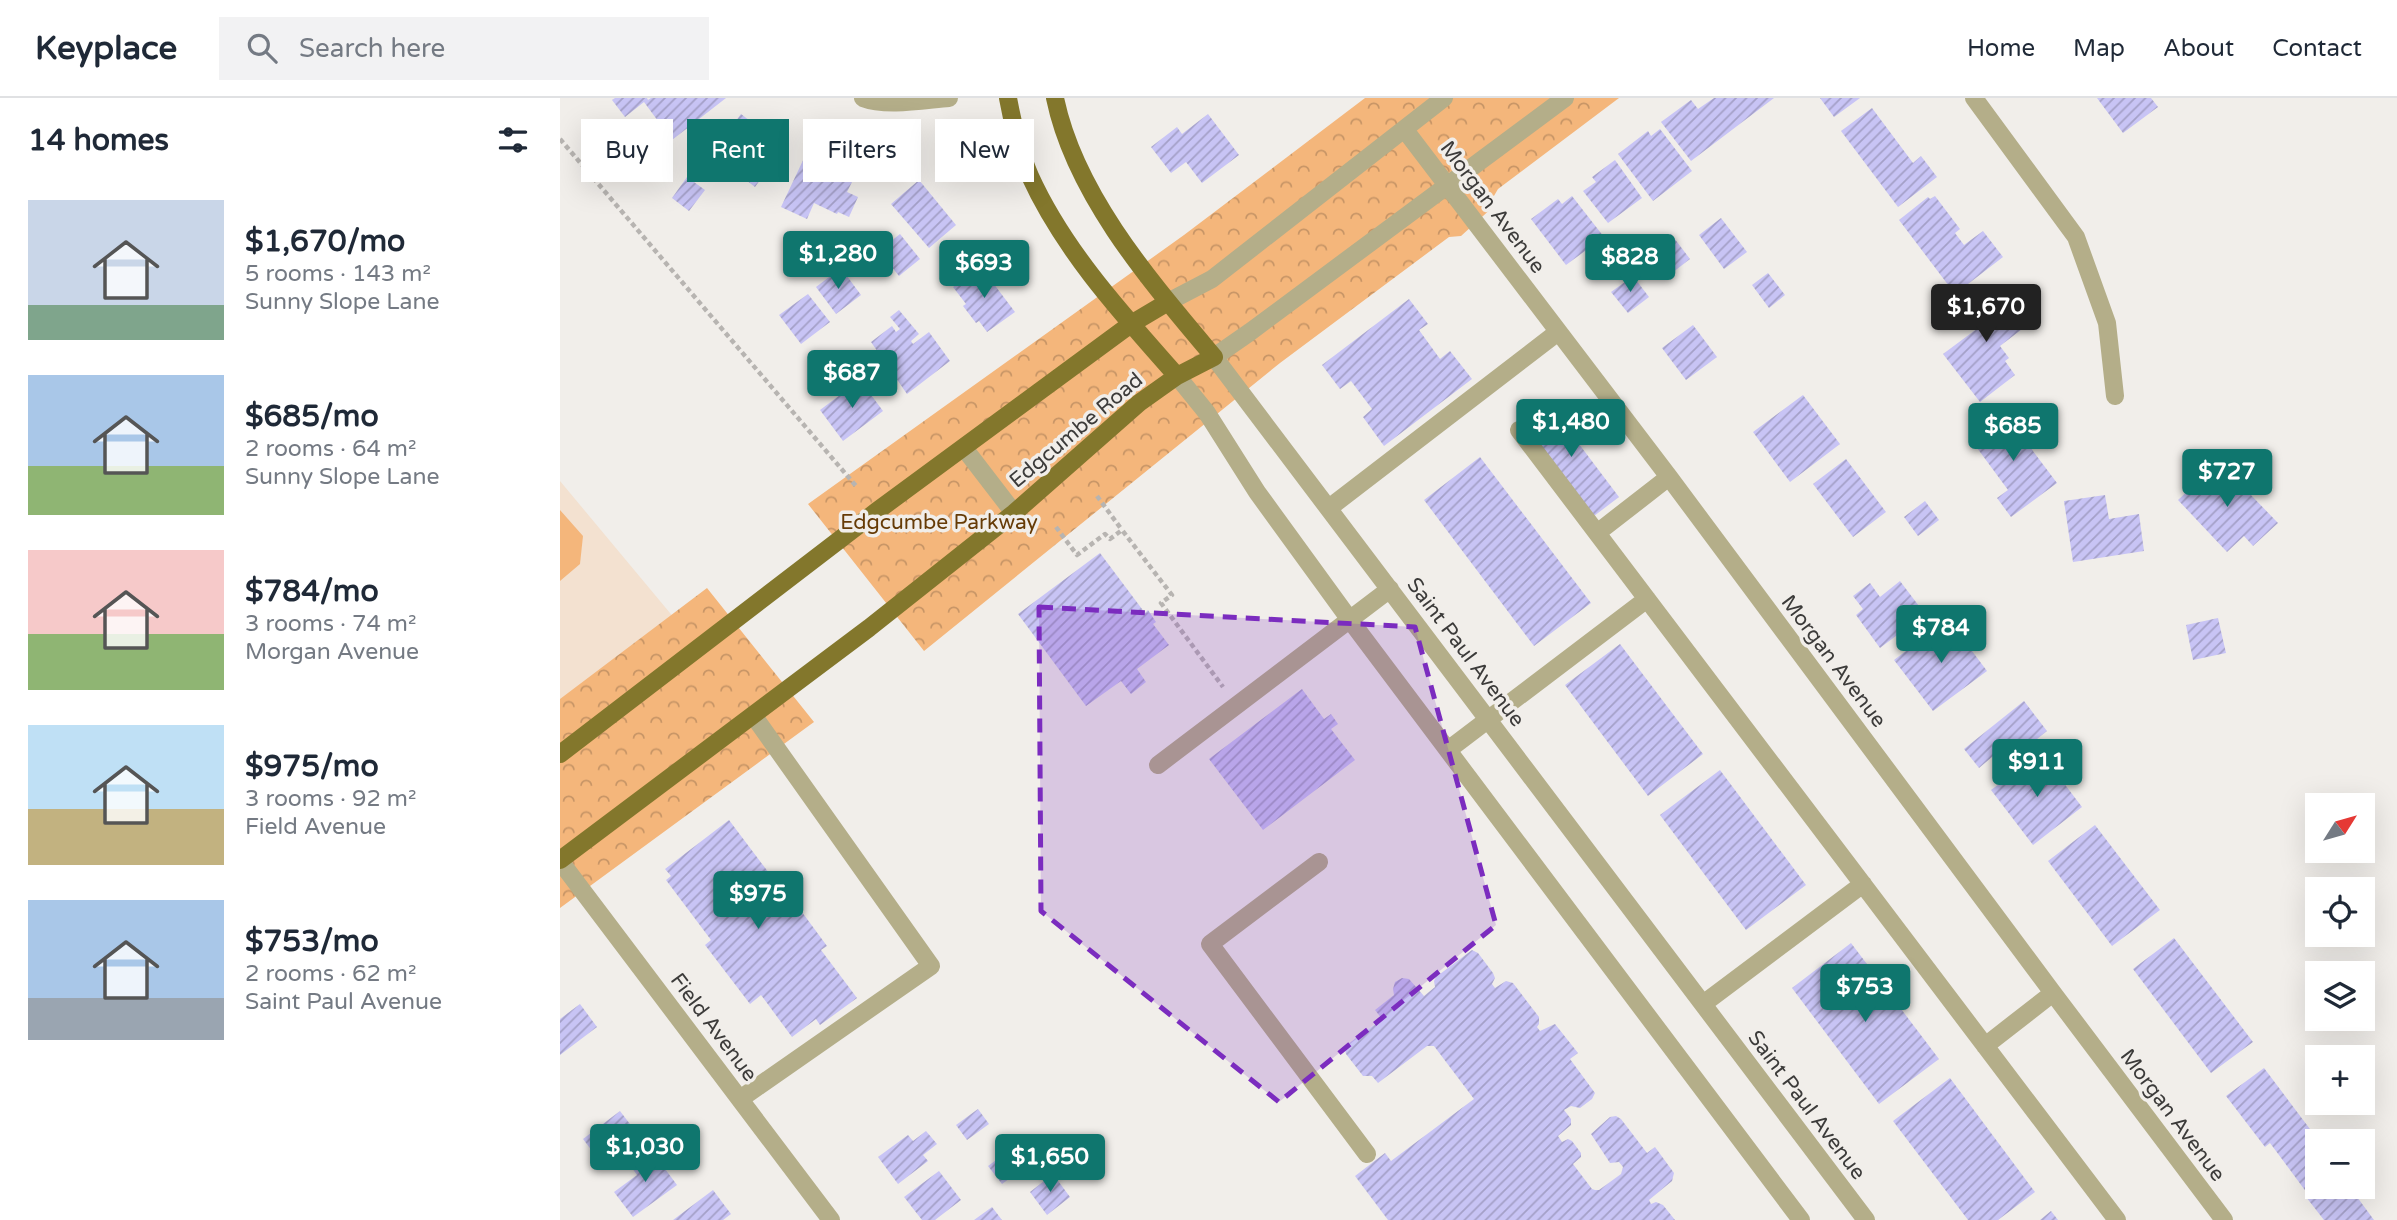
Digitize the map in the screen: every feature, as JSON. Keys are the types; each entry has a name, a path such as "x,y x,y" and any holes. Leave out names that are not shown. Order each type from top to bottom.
{"main road":[{"path":"1008,98 1016,136 1030,176 1063,234 1109,297 1177,376"},
{"name":"Saint Paul Avenue","path":"1055,98 1059,120 1072,155 1108,220 1168,302 1213,357"},
{"path":"560,754 964,448 1131,324 1168,302"},
{"name":"Edgcumbe Road","path":"560,861 869,628 1014,513 1139,403 1177,376 1213,357"}],"street":[{"path":"863,98 907,102 949,98"},
{"path":"1168,302 1212,279 1444,98"},
{"name":"Edgcumbe Road","path":"1213,357 1564,98"},
{"path":"1974,98 2076,237 2107,323 2115,396"},
{"name":"Morgan Avenue","path":"1405,130 1669,477 2224,1220"},
{"path":"1328,508 1558,332"},
{"name":"Saint Paul Avenue","path":"1213,357 1866,1220"},
{"path":"1177,376 1207,414 1257,492 1350,620 1801,1220"},
{"path":"1519,430 2117,1220"},
{"path":"964,448 1014,513"},
{"path":"1597,533 1669,477"},
{"path":"1158,765 1390,589"},
{"path":"1448,750 1647,599"},
{"path":"740,1099 931,965 753,715"},
{"name":"Field Avenue","path":"560,861 831,1220"},
{"path":"1319,862 1210,944 1367,1154"},
{"path":"1703,1004 1863,884"},
{"path":"1985,1046 2053,993"}],"path":[{"path":"560,139 856,486"},
{"path":"1097,496 1172,595 1161,603 1236,706"},
{"path":"1056,527 1077,555 1105,534 1110,539 1122,530"}],"highlighted area":[{"path":"1039,607 1415,627 1496,925 1279,1102 1041,911"}],"shaded area":[{"path":"560,481 680,625 560,717"}],"green space":[{"name":"Edgcumbe Parkway","path":"1365,98 1619,98 1498,189 1491,201 1494,206 1461,236 1449,237 1280,363 924,651 808,504 1184,235"},
{"path":"560,510 583,536 580,564 560,581"},
{"path":"707,588 814,722 560,908 560,699"}],"building":[{"path":"726,98 699,119 687,119 687,128 673,139 673,119 657,119 644,102 625,117 612,100"},
{"path":"1714,98 1774,98 1691,161 1661,122 1691,100 1698,109"},
{"path":"1820,98 1860,98 1834,117"},
{"path":"2097,98 2151,98 2158,107 2123,133"},
{"path":"1872,108 1913,163 1921,156 1937,177 1898,207 1841,131"},
{"path":"1208,114 1239,155 1202,183 1186,162 1171,173 1151,147 1177,127 1182,134"},
{"path":"1660,129 1692,171 1653,201 1618,154 1648,131 1651,136"},
{"path":"803,160 803,182 852,182 847,192 858,197 849,217 814,203 807,219 781,207"},
{"path":"1615,160 1642,198 1608,223 1583,191 1596,182 1592,177"},
{"path":"687,177 687,182 694,182 705,190 689,211 672,198"},
{"path":"917,182 921,182 956,225 929,248 891,204"},
{"path":"1572,196 1604,237 1566,265 1531,219 1558,199 1562,204"},
{"path":"1935,196 1960,229 1955,233 1964,245 1983,231 2003,257 1955,294 1899,220 1928,197 1930,199"},
{"path":"1721,218 1747,252 1724,269 1699,235"},
{"path":"900,234 920,259 899,276 879,251"},
{"path":"1671,234 1690,259 1668,276 1649,250"},
{"path":"981,267 1015,312 987,332 963,306 966,304 953,287"},
{"path":"841,268 861,295 836,314 816,287"},
{"path":"1768,273 1785,295 1769,308 1752,285"},
{"path":"1633,276 1649,297 1628,313 1611,292"},
{"path":"1995,284 2026,326 2000,346 2009,358 2005,361 2015,375 1980,402 1943,354 1978,328 1963,308"},
{"path":"808,294 830,322 801,344 779,315"},
{"path":"1409,299 1428,324 1419,330 1440,359 1450,351 1472,379 1384,446 1363,417 1372,409 1351,381 1340,389 1322,365"},
{"path":"899,310 919,334 911,341 913,344 929,332 950,361 907,394 871,342 892,326 896,332 900,329 890,317"},
{"path":"1693,325 1717,357 1686,380 1662,348"},
{"path":"860,380 883,411 843,441 820,410"},
{"path":"1803,395 1840,444 1790,482 1753,432"},
{"path":"1548,403 1619,497 1594,516 1523,422"},
{"path":"2003,411 2057,483 2011,517 1997,498 2008,490 1969,437"},
{"path":"1480,457 1591,603 1534,646 1424,500"},
{"path":"1846,459 1886,512 1853,537 1813,484"},
{"path":"2219,462 2278,523 2253,546 2244,536 2227,552 2178,500"},
{"path":"2105,495 2109,519 2139,514 2144,551 2073,562 2064,501"},
{"path":"1925,501 1939,520 1918,536 1904,517"},
{"path":"1100,553 1145,613 1148,610 1156,622 1153,624 1169,645 1137,669 1146,682 1131,694 1121,681 1086,706 1018,614"},
{"path":"1900,581 1925,614 1880,648 1856,615 1863,609 1853,596 1870,583 1880,597"},
{"path":"2218,618 2226,653 2193,660 2186,625"},
{"path":"1948,619 1987,671 1933,711 1894,660"},
{"path":"1620,644 1703,754 1648,796 1565,685"},
{"path":"1302,689 1324,719 1331,714 1338,724 1331,729 1355,760 1263,830 1209,759"},
{"path":"2024,701 2047,731 2007,763 1998,752 1979,768 1964,749"},
{"path":"2041,753 2082,807 2033,845 1991,790"},
{"path":"1720,770 1806,885 1746,930 1660,815"},
{"path":"729,820 827,946 821,950 857,998 820,1025 816,1019 792,1037 761,995 750,1004 705,945 711,940 666,880 671,876 665,869"},
{"path":"2095,825 2160,910 2112,946 2048,861"},
{"path":"2174,938 2253,1042 2211,1073 2133,969"},
{"path":"1851,943 1939,1059 1879,1104 1792,988"},
{"path":"1472,950 1478,953 1493,973 1495,978 1492,984 1495,988 1506,981 1513,983 1539,1017 1537,1027 1540,1031 1555,1024 1578,1053 1570,1059 1595,1093 1592,1099 1580,1108 1571,1106 1564,1110 1571,1119 1571,1125 1558,1136 1562,1142 1568,1139 1572,1141 1581,1153 1581,1157 1573,1164 1595,1190 1621,1174 1623,1167 1619,1162 1610,1163 1591,1134 1610,1117 1616,1116 1647,1153 1655,1147 1674,1173 1672,1181 1649,1200 1651,1204 1656,1202 1663,1205 1675,1220 1388,1220 1355,1176 1385,1153 1391,1161 1474,1099 1434,1046 1427,1046 1378,1083 1372,1076 1363,1076 1345,1049 1382,1019 1375,1010 1394,995 1395,982 1402,978 1409,979 1424,996 1435,987 1436,977"},
{"path":"580,1004 597,1027 560,1055 560,1019"},
{"path":"2264,1068 2310,1129 2305,1129 2305,1190 2270,1143 2265,1147 2226,1096"},
{"path":"1950,1078 2035,1192 1998,1220 1968,1220 1893,1121"},
{"path":"978,1109 989,1124 967,1140 956,1125"},
{"path":"620,1111 636,1132 599,1160 583,1139"},
{"path":"926,1131 937,1144 923,1155 928,1161 898,1184 878,1157 908,1135 913,1141"},
{"path":"1011,1149 1025,1167 1002,1184 988,1166"},
{"path":"651,1150 677,1185 633,1217 614,1192 637,1175 630,1165"},
{"path":"939,1171 961,1200 935,1220 922,1220 904,1197"},
{"path":"1053,1174 1070,1197 1047,1215 1030,1192"},
{"path":"713,1190 731,1214 723,1220 673,1220"},
{"path":"2308,1199 2359,1199 2374,1220 2324,1220"},
{"path":"992,1207 1002,1220 974,1220"},
{"path":"2051,1211 2058,1220 2040,1220"}]}
